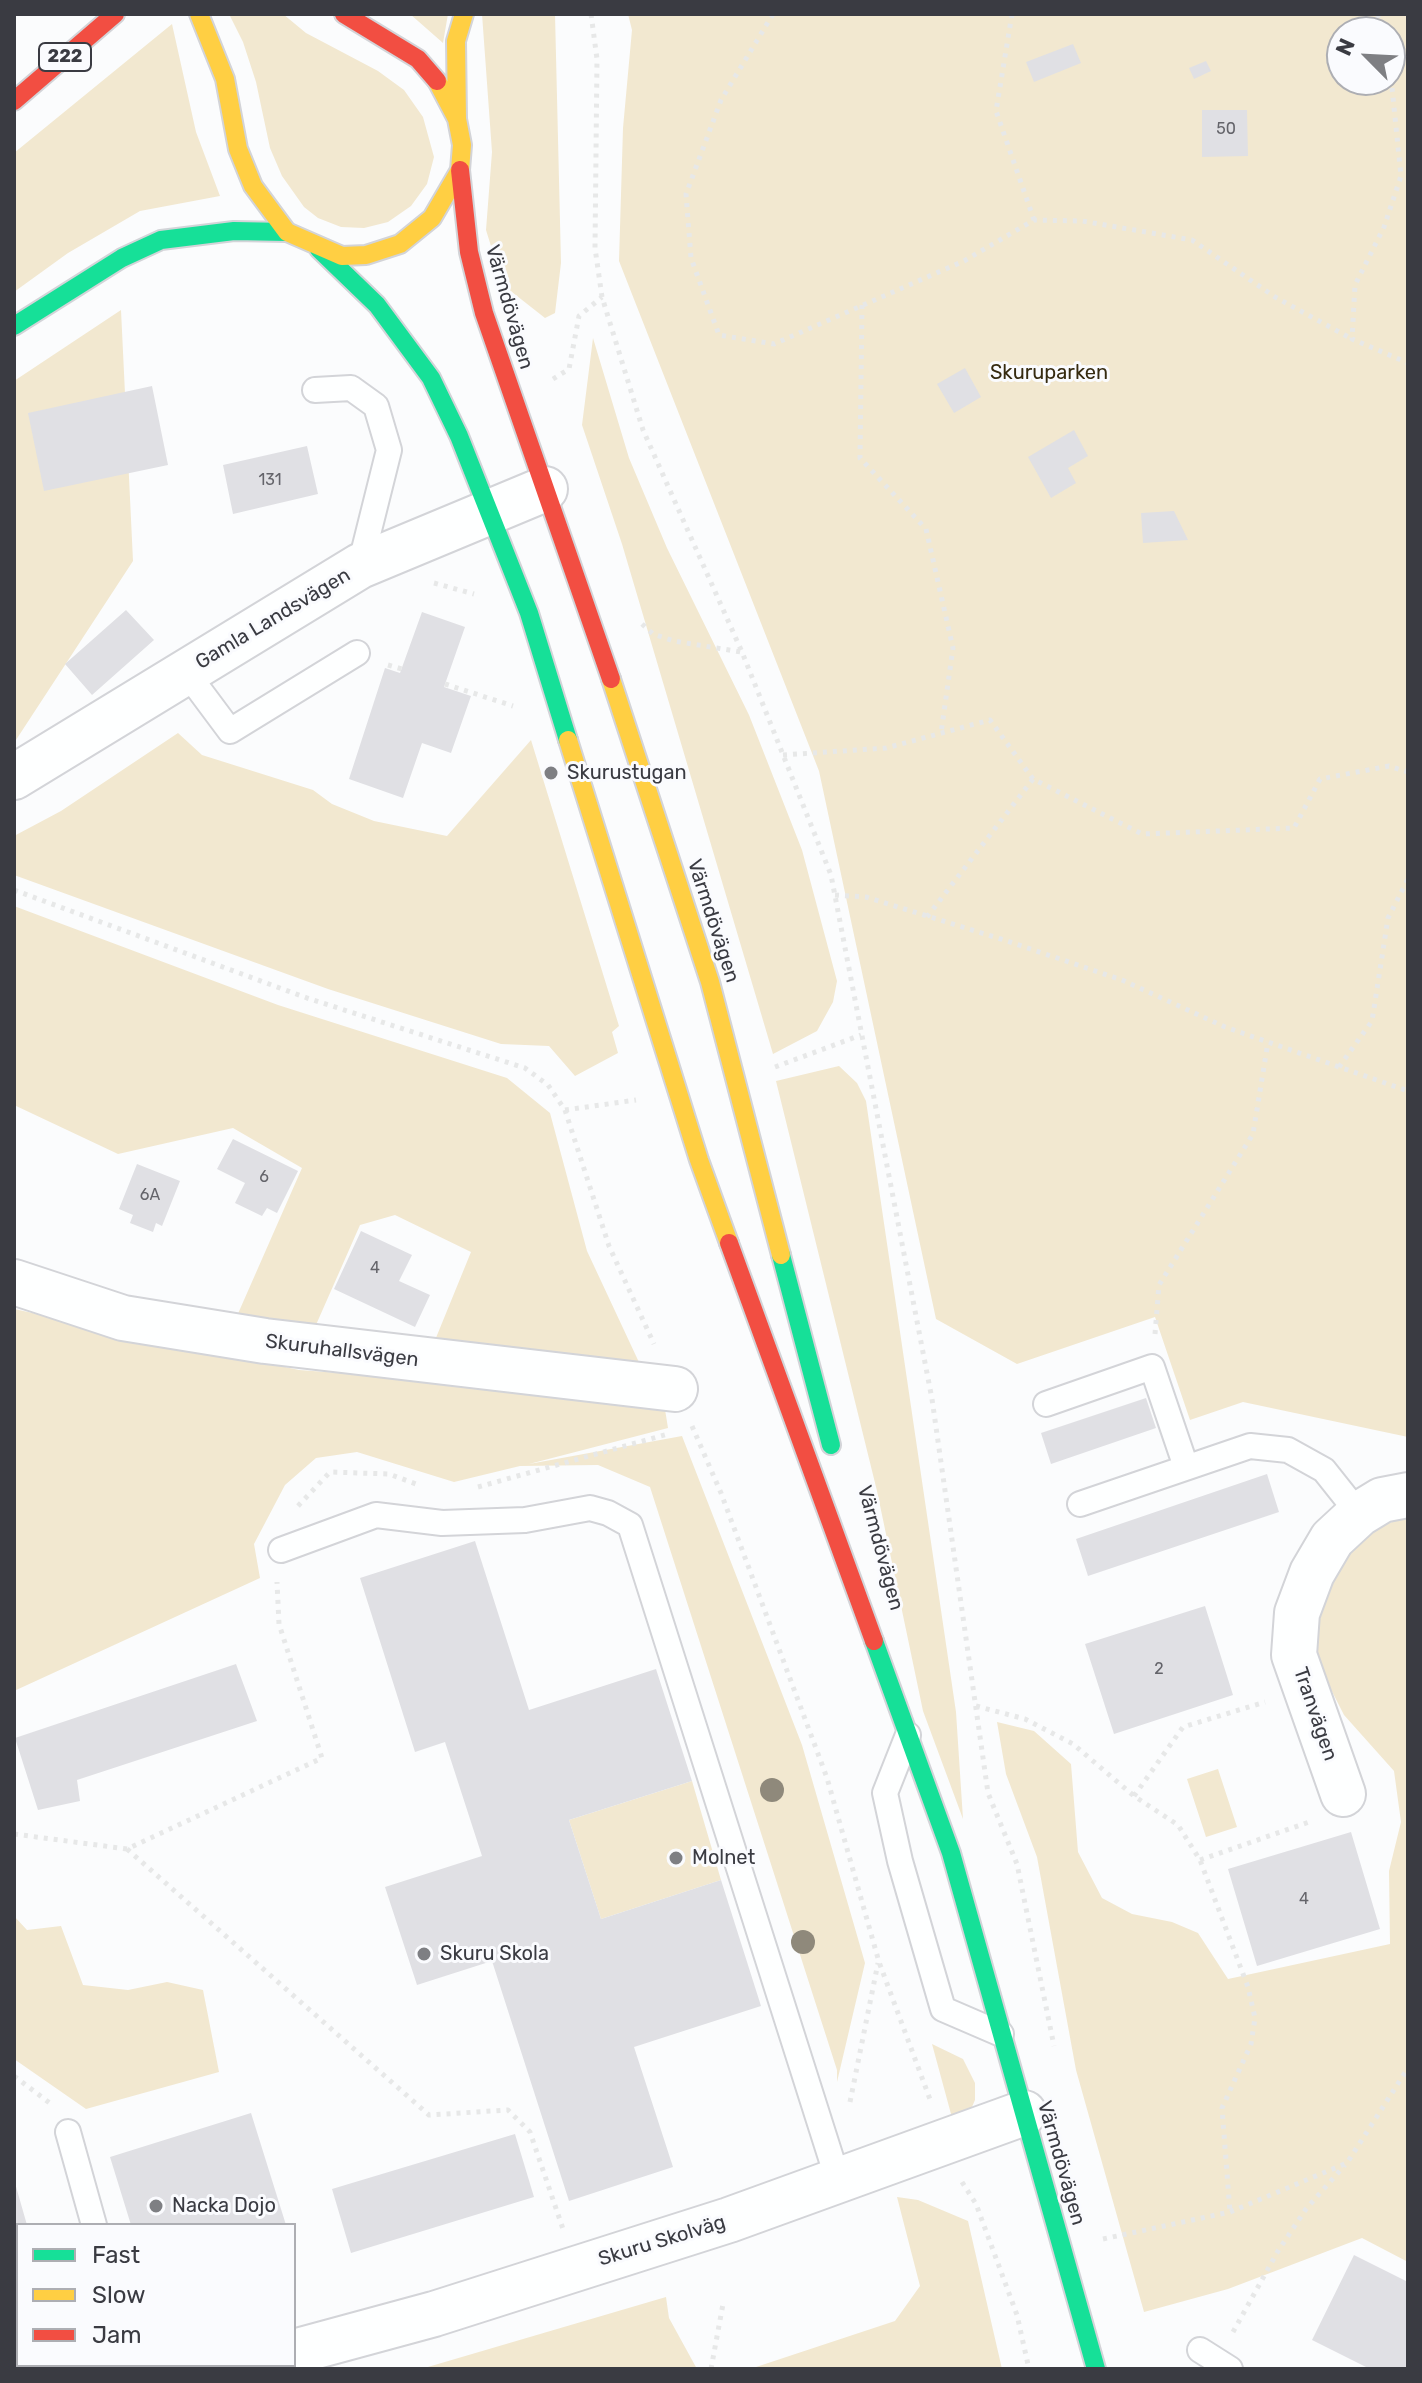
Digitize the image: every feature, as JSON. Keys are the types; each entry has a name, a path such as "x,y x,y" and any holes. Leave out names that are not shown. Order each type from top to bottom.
{"main road":[{"name":"222","path":"14,101 115,14"},
{"path":"199,14 225,79 238,149 253,186 287,232 319,249 342,256 366,255 400,244 432,218 460,170"},
{"path":"344,14 418,59 442,87 457,119"},
{"name":"Värmdövägen","path":"464,14 456,41 457,119 462,145 460,170 475,279 584,595 710,982 837,1467"},
{"path":"14,326 122,258 161,240 234,231 287,232"},
{"name":"Värmdövägen","path":"319,249 377,305 405,338 431,378 490,512 529,613 699,1160 951,1853 1096,2369"},
{"name":"Värmdövägen","path":"848,1513 896,1695"}],"street":[{"name":"Gamla Landsvägen","path":"14,777 360,566 545,489"},
{"name":"Skuruhallsvägen","path":"14,1282 123,1318 684,1408"},
{"name":"Tranvägen","path":"1343,1794 1294,1655 1297,1613 1312,1573 1332,1539 1359,1514 1382,1500 1408,1495"},
{"name":"Skuru Skolväg","path":"296,2351 434,2314 729,2220 1024,2113"}],"lane":[{"path":"315,390 351,388 376,406 389,450 360,566"},
{"path":"186,672 230,731 357,653"},
{"path":"1046,1404 1152,1367 1186,1467"},
{"path":"1080,1504 1250,1446 1288,1450 1324,1470 1359,1514"},
{"path":"281,1550 376,1515 442,1523 525,1520 590,1508 608,1513 630,1525 851,2175"},
{"path":"909,1733 885,1793 900,1861 943,2009 1001,2034"},
{"path":"68,2132 93,2223"},
{"path":"1200,2350 1230,2369"}],"path":[{"path":"591,14 597,59 595,248 602,297 643,430 742,652 831,875 932,1399 988,1793 1017,1864 1054,2050"},
{"path":"773,14 721,100 686,194 691,258 719,335 774,344 964,261 1034,220 1082,221 1192,240 1275,297 1352,339 1408,363"},
{"path":"1012,14 996,111 1034,220"},
{"path":"1352,339 1355,285 1384,227 1401,176 1393,96"},
{"path":"548,381 569,369 579,316 602,297"},
{"path":"862,305 860,458 926,529 953,648 941,733"},
{"path":"644,629 674,641 742,652"},
{"path":"445,684 515,707"},
{"path":"783,755 886,748 990,720 1033,779 1142,834 1294,828 1320,779 1389,766 1408,772"},
{"path":"927,917 1033,779"},
{"path":"1339,1067 1372,1021 1388,918 1408,879"},
{"path":"14,890 307,998 525,1068 548,1085 565,1110 609,1246 721,1493 827,1778 879,1962 949,2159 976,2204 1012,2301 1029,2369"},
{"path":"835,895 866,897 1122,980 1225,1027 1408,1091"},
{"path":"770,1069 861,1035"},
{"path":"1152,1367 1159,1285 1253,1134 1268,1042"},
{"path":"565,1110 646,1099"},
{"path":"464,1491 522,1472 684,1408"},
{"path":"14,1834 127,1849 322,1758 279,1624 277,1575 286,1520 330,1472 389,1474 425,1487"},
{"path":"1134,1796 1183,1727 1306,1689"},
{"path":"976,1706 1025,1719 1073,1744 1134,1796 1178,1825 1200,1860 1248,1987 1255,2018 1251,2044 1222,2108 1230,2212"},
{"path":"1200,1860 1322,1817 1343,1794"},
{"path":"127,1849 429,2115 508,2110 530,2132 551,2195"},
{"path":"851,2175 848,2112 879,1962"},
{"path":"1252,2297 1306,2209 1347,2163 1408,2068"},
{"path":"14,2076 55,2107 68,2132"},
{"path":"1103,2239 1230,2212 1347,2163"},
{"path":"1099,2224 1107,2251"},
{"path":"711,2369 723,2304"}],"green space":[{"path":"229,14 283,14 306,33 378,71 404,90 423,117 434,157 427,184 411,206 388,222 364,228 341,227 318,218 304,207 282,176 270,148 256,82 243,42"},
{"path":"410,14 448,14 443,43"},
{"path":"482,14 555,14 561,263 555,313 545,318 503,285 486,230 492,152"},
{"name":"Skuruparken","path":"628,14 1408,14 1408,1437 1243,1402 1190,1420 1155,1317 1017,1364 936,1319 819,771 619,261 623,128 632,30"},
{"path":"172,24 196,132 220,196 140,211 68,253 14,292 14,153"},
{"path":"121,310 133,561 14,743 14,381"},
{"path":"593,338 629,458 667,548 749,715 802,850 837,981 833,1002 817,1031 773,1054 622,544 582,425"},
{"path":"178,733 202,755 313,790 332,804 374,821 447,836 531,740 619,1026 612,1032 618,1053 575,1076 549,1046 501,1044 328,989 14,875 14,836 61,811"},
{"path":"14,906 278,1005 507,1078 550,1113 587,1251 644,1373 431,1350 471,1252 395,1215 360,1225 308,1343 233,1325 302,1168 233,1128 118,1154 14,1105"},
{"path":"839,1066 857,1083 866,1101 956,1712 963,1819 923,1711 877,1491 776,1081"},
{"path":"14,1309 299,1370 663,1397 668,1428 529,1464 682,1436 802,1745 865,1963 837,2082 837,2070 650,1487 598,1465 520,1466 454,1482 357,1452 316,1458 285,1485 254,1544 260,1578 14,1691"},
{"path":"1408,1516 1408,2262 1362,2238 1228,2289 1144,2312 1076,2070 1037,1857 1006,1774 997,1722 1034,1731 1071,1764 1078,1852 1102,1898 1132,1914 1172,1922 1198,1933 1228,1979 1390,1944 1389,1871 1401,1822 1394,1771 1344,1715 1314,1656 1314,1621 1327,1589 1352,1550 1371,1530"},
{"path":"1218,1769 1237,1827 1206,1837 1187,1779"},
{"path":"692,1781 721,1880 601,1919 569,1820"},
{"path":"14,1916 27,1930 61,1926 83,1985 128,1990 167,1982 203,1990 219,2072 86,2109 14,2059"},
{"path":"932,2044 963,2059 975,2083 975,2100 968,2116 954,2125"},
{"path":"897,2197 918,2200 968,2221 1002,2369 750,2369 895,2321 920,2286"},
{"path":"666,2297 669,2318 697,2369 421,2369"}],"building":[{"path":"1073,44 1081,63 1034,82 1026,62"},
{"path":"1206,61 1211,71 1194,79 1189,68"},
{"path":"1202,110 1247,110 1248,156 1202,157"},
{"path":"965,368 981,397 954,413 937,384"},
{"path":"152,386 168,465 44,491 28,413"},
{"path":"1074,430 1088,456 1068,468 1076,483 1051,498 1028,457"},
{"path":"307,446 318,494 233,514 223,465"},
{"path":"1174,511 1188,540 1143,543 1141,513"},
{"path":"126,610 154,640 92,695 65,664"},
{"path":"422,612 465,627 444,687 471,696 451,753 422,743 403,798 349,779 385,668 400,673"},
{"path":"233,1139 298,1171 277,1213 267,1208 262,1216 235,1203 245,1183 217,1169"},
{"path":"137,1164 180,1181 162,1226 156,1223 153,1232 130,1223 133,1215 119,1209"},
{"path":"361,1231 412,1255 399,1281 430,1295 415,1327 334,1289"},
{"path":"1146,1398 1156,1428 1051,1464 1041,1433"},
{"path":"1267,1474 1279,1512 1088,1576 1076,1539"},
{"path":"475,1541 529,1710 656,1669 692,1781 569,1820 601,1919 721,1880 761,2006 634,2047 673,2167 569,2201 492,1961 417,1985 385,1887 482,1856 445,1742 415,1752 360,1578"},
{"path":"1205,1606 1233,1695 1114,1734 1085,1644"},
{"path":"236,1664 257,1721 77,1780 80,1801 38,1810 15,1738"},
{"path":"1351,1832 1380,1929 1257,1966 1228,1869"},
{"path":"251,2113 285,2223 130,2223 110,2157"},
{"path":"515,2134 534,2197 351,2253 332,2189"},
{"path":"15,2183 26,2223 16,2223 16,2367 71,2369 14,2369"},
{"path":"1354,2255 1408,2282 1408,2369 1370,2369 1312,2340"}],"traffic: fast":[{"path":"14,326 122,258 161,240 234,231 287,232"},
{"path":"319,249 377,305 431,378 459,436 529,613 568,740"},
{"path":"781,1255 831,1445"},
{"path":"874,1641 951,1853 1096,2369"}],"traffic: slow":[{"path":"199,14 225,79 238,149 253,186 287,232 342,256 366,255 400,244 432,218 460,170 462,145 457,119 437,81"},
{"path":"457,119 456,41 464,14"},
{"path":"611,679 710,982 781,1255"},
{"path":"568,740 699,1160 729,1243"}],"traffic: jam":[{"path":"14,101 115,14"},
{"path":"344,14 418,59 437,81"},
{"path":"460,170 469,252 484,313 611,679"},
{"path":"729,1243 874,1641"}],"place":[{"name":"Skurustugan","path":"551,773"},
{"name":"Molnet","path":"676,1858"},
{"name":"Skuru Skola","path":"424,1954"},
{"name":"Nacka Dojo","path":"156,2206"}]}
